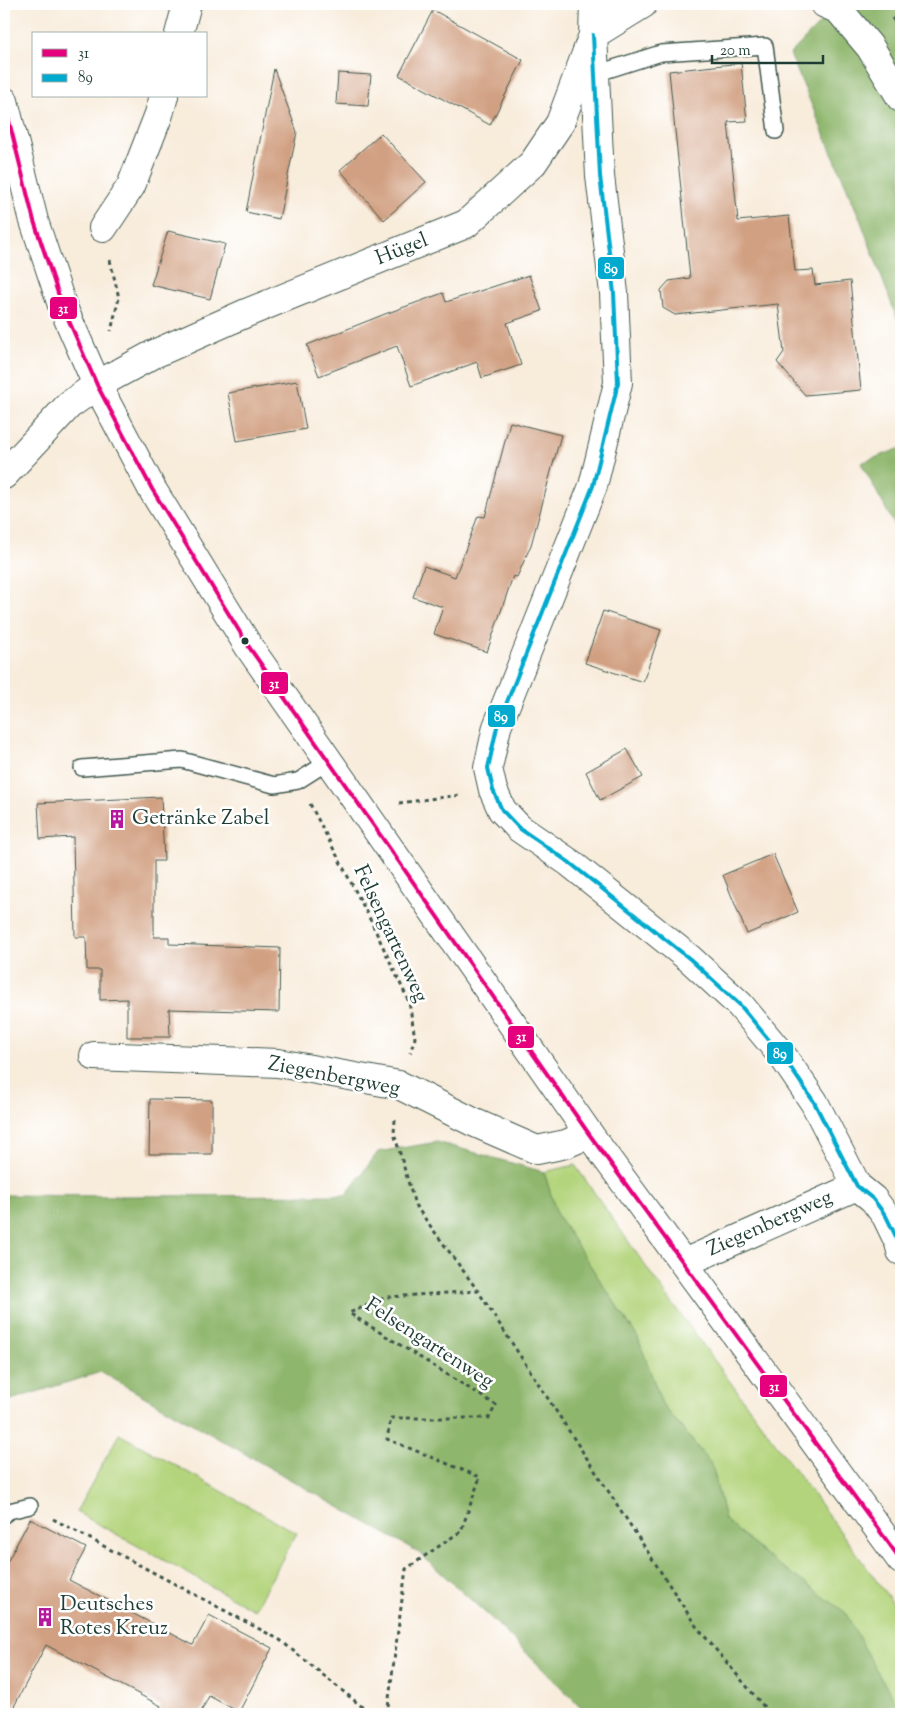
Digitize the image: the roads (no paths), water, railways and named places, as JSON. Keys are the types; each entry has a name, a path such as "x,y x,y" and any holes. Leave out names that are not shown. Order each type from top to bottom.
{"street":[{"path":"180,32 187,4"},
{"name":"Hügel","path":"4,475 69,405 97,385 154,354 244,314 466,224 533,163 560,123 594,35 594,4"},
{"path":"594,35 643,4"},
{"path":"825,4 839,10 870,47 901,98"},
{"name":"Ziegenbergweg","path":"594,35 600,176 614,293 618,383 593,486 497,727 488,768 493,790 502,810 519,828 604,889 706,972 740,1005 784,1058 814,1102 856,1186 873,1199 886,1216 900,1243 901,1250"},
{"path":"103,228 131,186 163,98"},
{"path":"4,101 34,221 62,305 97,385 152,489 249,646 328,762 589,1134 901,1560"},
{"name":"Ziegenbergweg","path":"94,1056 278,1063 399,1085 473,1122 537,1150 566,1144 589,1134"},
{"name":"Ziegenbergweg","path":"684,1263 856,1186"}],"lane":[{"path":"595,74 661,53 765,46 776,131"},
{"path":"82,768 182,760 274,784 298,781 328,762"},
{"path":"4,1515 9,1511 30,1506"}],"place":[{"name":"Getränke Zabel","path":"117,819"},
{"name":"Deutsches Rotes Kreuz","path":"45,1617"}]}
